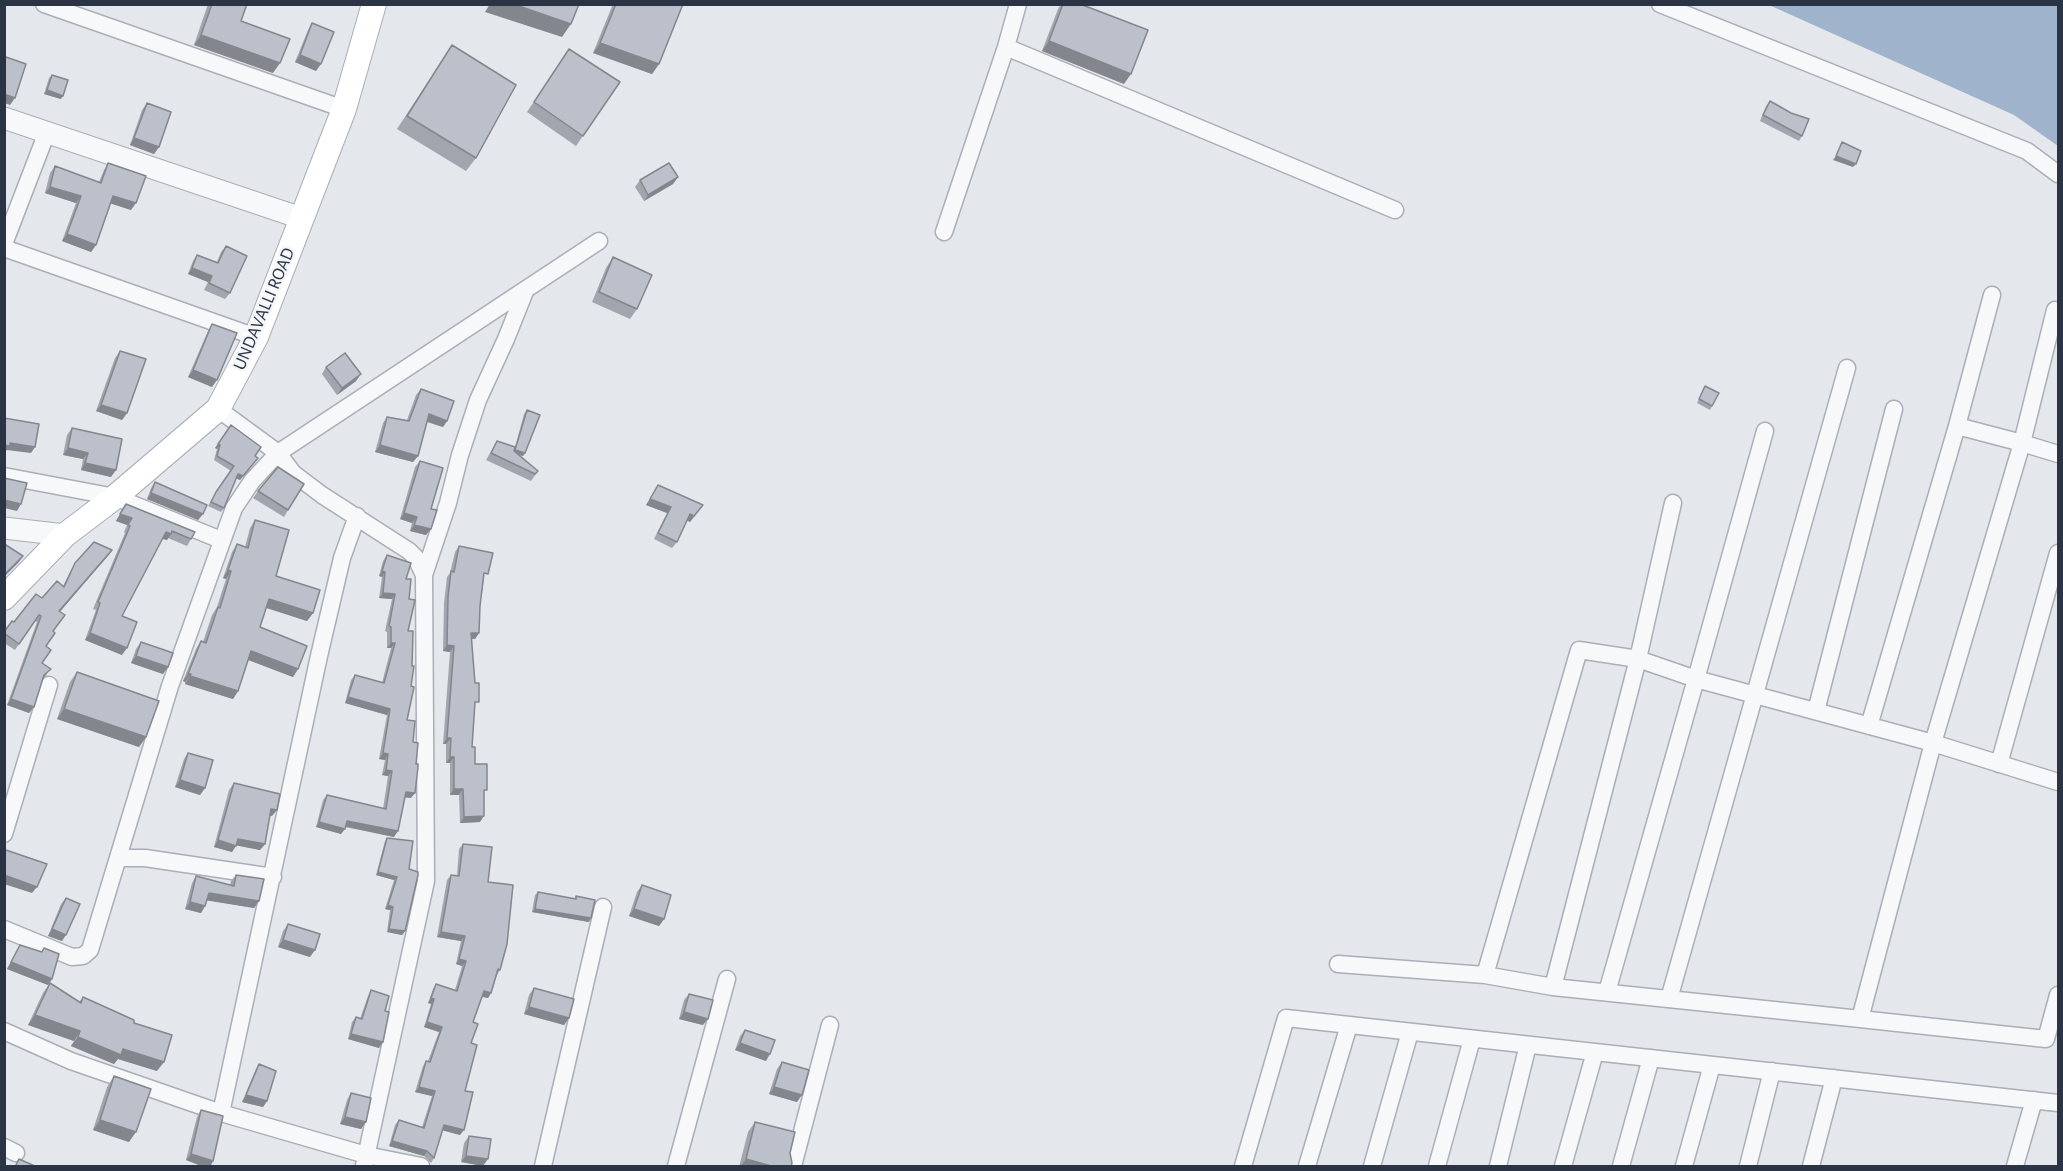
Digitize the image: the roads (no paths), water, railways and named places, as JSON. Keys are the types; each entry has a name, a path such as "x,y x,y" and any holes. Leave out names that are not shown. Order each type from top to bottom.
{"main road":[{"name":"UNDAVALLI ROAD","path":"4,598 65,535 115,497 218,409 256,337 344,109 374,4"}],"street":[{"path":"44,4 344,109"},
{"path":"944,232 1018,4"},
{"path":"1659,4 2028,151 2058,174"},
{"path":"1006,46 1395,210"},
{"path":"4,118 301,218"},
{"path":"47,132 4,246 256,337"},
{"path":"4,929 72,957 83,956 90,950 170,686 221,540 234,508 252,482 278,453 599,241"},
{"path":"424,575 478,400 526,290"},
{"path":"1869,726 1958,426 1992,295"},
{"path":"2052,1040 1860,1019 1933,743 2022,443 2055,310"},
{"path":"1669,999 1847,369"},
{"path":"218,409 278,453 293,473 322,495 410,551 416,558 426,584 426,881 365,1161"},
{"path":"1816,711 1894,409"},
{"path":"1958,426 2058,454"},
{"path":"1607,992 1765,431"},
{"path":"4,476 115,497 221,540"},
{"path":"1553,987 1638,658 1673,503"},
{"path":"221,1113 339,568 357,516"},
{"path":"4,528 65,535"},
{"path":"1999,764 2058,552"},
{"path":"1485,975 1579,650 1638,658 1696,679 1933,743 1999,764 2057,777"},
{"path":"4,834 49,685"},
{"path":"118,858 145,858 273,876"},
{"path":"543,1167 603,907"},
{"path":"1338,964 1485,975 1553,987 2052,1040"},
{"path":"676,1167 727,979"},
{"path":"2052,1040 2058,995"},
{"path":"1243,1167 1286,1018 2058,1103"},
{"path":"793,1167 830,1025"},
{"path":"1307,1167 1349,1025"},
{"path":"4,1031 71,1061 365,1161 421,1167"},
{"path":"1372,1167 1410,1032"},
{"path":"1437,1167 1472,1039"},
{"path":"1498,1167 1528,1045"},
{"path":"1563,1167 1595,1052"},
{"path":"1621,1167 1651,1058"},
{"path":"1684,1167 1712,1065"},
{"path":"1748,1167 1772,1071"},
{"path":"1811,1167 1834,1078"},
{"path":"2015,1167 2034,1100"}],"water":[{"path":"1769,5 2058,5 2058,146 2014,115"}]}
